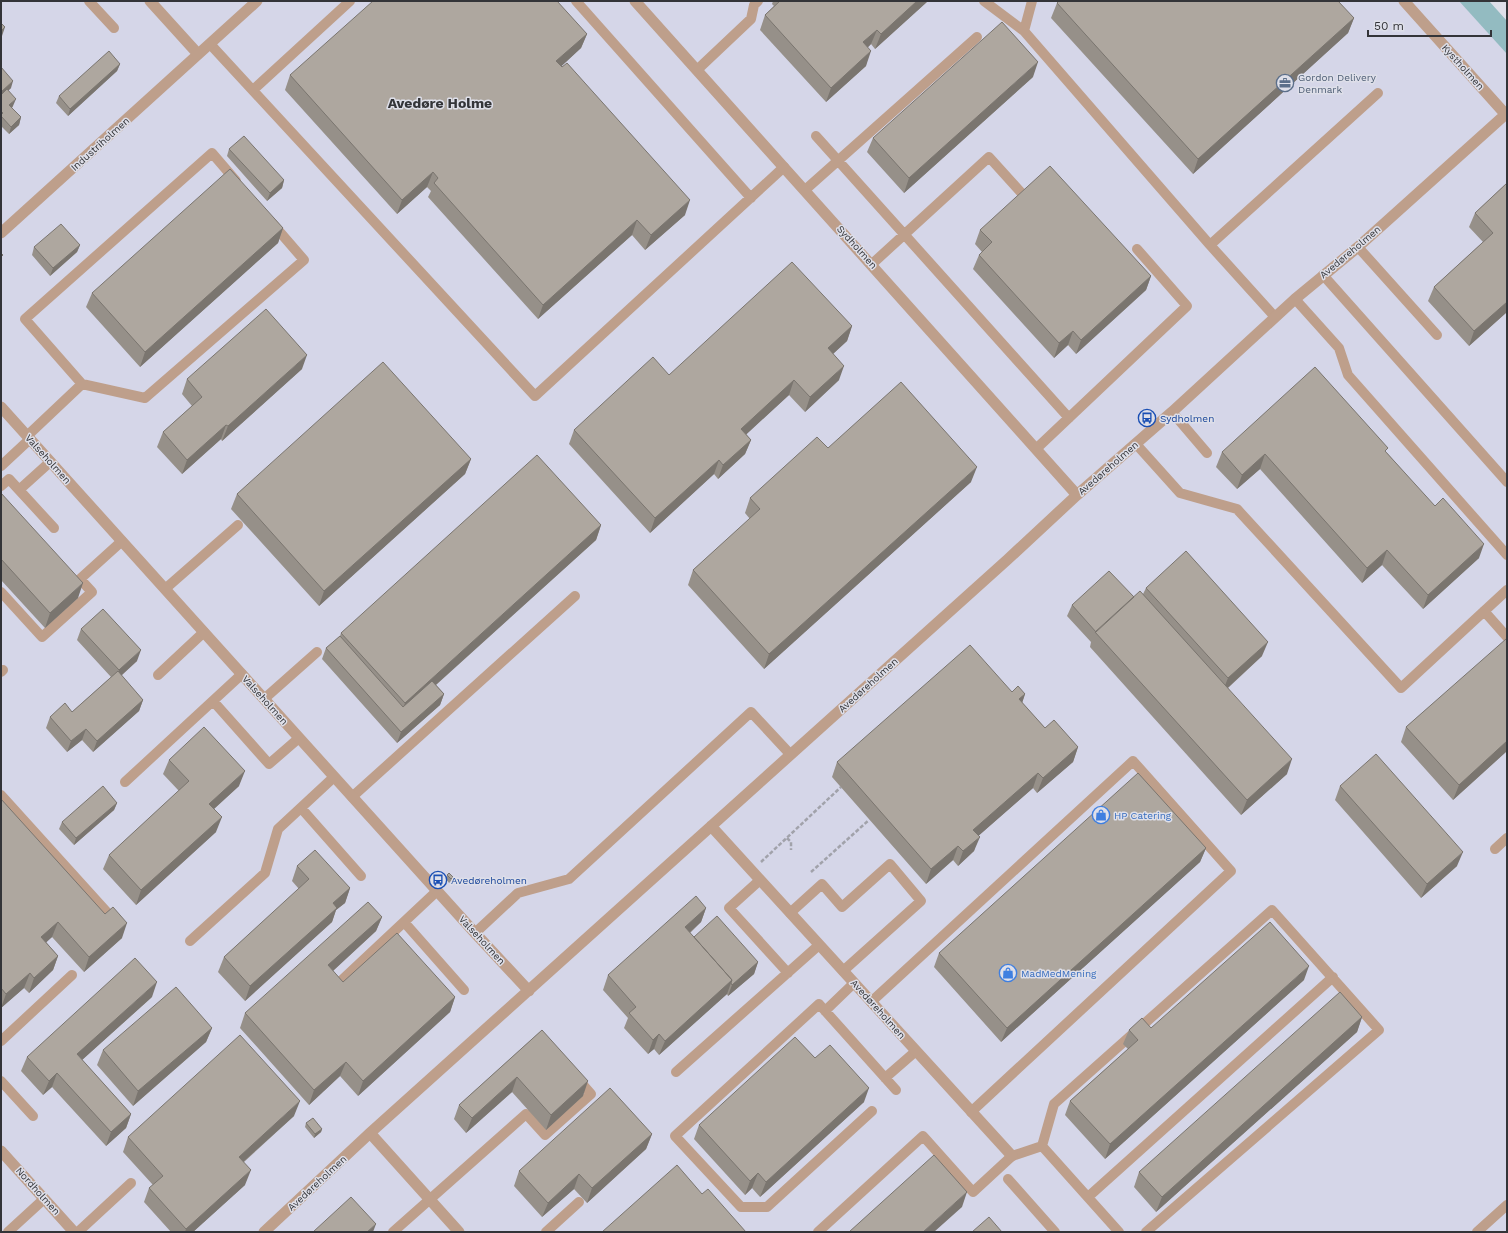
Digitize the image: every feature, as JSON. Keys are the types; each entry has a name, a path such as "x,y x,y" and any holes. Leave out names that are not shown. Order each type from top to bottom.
{"street":[{"path":"150,1 198,54"},
{"name":"Industriholmen","path":"1,233 257,1"},
{"name":"Sydholmen","path":"635,1 1037,448 1077,495"},
{"name":"Kystholmen","path":"1404,1 1507,114"},
{"name":"Avedøreholmen","path":"264,1232 370,1133 530,991 790,754 1008,560 1077,495 1172,412 1295,299 1358,247 1507,114"},
{"name":"Valseholmen","path":"1,407 475,933 530,991"},
{"name":"Avedøreholmen","path":"712,826 1012,1156"},
{"path":"370,1133 459,1232"},
{"name":"Nordholmen","path":"1,1151 74,1232"}],"lane":[{"path":"89,1 114,28"},
{"path":"253,90 350,1"},
{"path":"576,1 751,198"},
{"path":"697,70 751,19 754,5 758,1"},
{"path":"984,1 1024,31 1210,245 1275,317"},
{"path":"1024,31 1032,1"},
{"path":"805,190 976,37"},
{"path":"210,44 535,396 784,167"},
{"path":"1210,245 1378,94"},
{"path":"816,136 1069,418"},
{"path":"243,189 212,153 26,319 82,384 145,398 304,260 263,213"},
{"path":"872,264 989,157 1026,198"},
{"path":"1358,247 1437,335"},
{"path":"1037,448 1187,306 1137,250"},
{"path":"1323,275 1507,482"},
{"path":"1295,299 1339,348 1348,375 1507,556"},
{"path":"2,463 82,384"},
{"path":"1172,412 1207,453"},
{"path":"1136,444 1180,493 1237,509 1401,688 1507,590"},
{"path":"19,490 50,462"},
{"path":"1,486 9,479 54,528"},
{"path":"165,589 238,525"},
{"path":"1,592 42,637 92,592 80,579 122,541"},
{"path":"352,797 575,596"},
{"path":"1484,611 1507,636"},
{"path":"158,674 204,632"},
{"path":"264,699 317,652"},
{"path":"125,782 242,674"},
{"path":"212,701 269,764 299,738"},
{"path":"475,933 518,893 569,879 751,712 790,754"},
{"path":"871,1002 1133,761 1231,872 971,1112"},
{"path":"190,941 265,873 278,829 334,777"},
{"path":"1,795 115,921"},
{"path":"301,808 361,876"},
{"path":"1495,849 1507,838"},
{"path":"790,913 822,884 842,907 890,864 921,901 843,971"},
{"path":"760,880 729,908 788,973"},
{"path":"341,981 437,891"},
{"path":"1042,1146 1054,1104 1272,910 1379,1030 1146,1232"},
{"path":"404,922 464,990"},
{"path":"676,1072 820,945"},
{"path":"1,1041 72,974"},
{"path":"1088,1197 1333,977"},
{"path":"825,1011 854,983"},
{"path":"872,1111 767,1207 741,1207 675,1136 819,1004 896,1090"},
{"path":"885,1078 916,1051"},
{"path":"393,1232 526,1114 545,1135 591,1094 572,1072"},
{"path":"1,1081 33,1116"},
{"path":"818,1232 923,1136 973,1192 1012,1156 1042,1146"},
{"path":"1042,1146 1119,1232"},
{"path":"1008,1179 1055,1232"},
{"path":"78,1232 131,1183"},
{"path":"8,1232 44,1199"},
{"path":"546,1232 578,1202"},
{"path":"1477,1232 1507,1205"}],"path":[{"path":"752,870 841,787"},
{"path":"811,872 870,820"},
{"path":"787,838 791,842 791,850"}],"shaded area":[{"path":"1,1 1487,1 1507,23 1507,1232 1,1232"},
{"path":"1459,1 1489,1 1507,21 1507,54"}],"building":[{"path":"373,1 557,1 587,34 556,61 562,67 567,63 690,200 651,235 637,220 543,305 434,183 438,178 433,172 402,200 290,75"},
{"path":"780,1 917,1 881,34 877,30 863,42 871,51 831,88 765,15"},
{"path":"1059,1 1338,1 1354,18 1198,159 1057,3"},
{"path":"1002,22 1038,62 909,178 873,138"},
{"path":"1,23 5,27 1,31"},
{"path":"109,51 120,64 70,109 59,96"},
{"path":"1,67 13,81 1,92"},
{"path":"7,89 16,99 9,105 21,117 11,127 1,116 3,113 1,111 1,95"},
{"path":"244,136 284,180 270,193 229,149"},
{"path":"1050,166 1151,276 1081,340 1073,331 1059,343 979,255 992,242 980,230"},
{"path":"230,169 283,228 145,352 92,293"},
{"path":"1507,183 1507,302 1474,331 1434,287 1493,233 1475,213"},
{"path":"61,224 80,245 53,268 34,247"},
{"path":"792,262 852,326 828,348 844,366 810,397 794,380 741,429 751,440 723,465 719,460 655,518 574,430 653,357 669,375"},
{"path":"266,309 307,355 228,426 226,425 187,460 163,432 202,397 187,379"},
{"path":"383,362 471,459 324,591 237,494"},
{"path":"1315,367 1388,448 1385,451 1435,506 1443,498 1484,544 1428,595 1387,550 1367,568 1265,454 1242,475 1222,452"},
{"path":"901,382 977,467 769,654 693,570 760,509 750,498 817,437 828,448"},
{"path":"537,455 601,525 405,703 341,633"},
{"path":"1,493 83,583 50,613 1,559"},
{"path":"1186,551 1268,642 1228,678 1146,588"},
{"path":"1109,571 1134,597 1096,632 1072,605"},
{"path":"1140,591 1292,759 1247,800 1095,632"},
{"path":"103,609 141,650 119,670 81,629"},
{"path":"340,636 403,707 432,681 444,694 401,732 326,648"},
{"path":"1506,639 1507,741 1459,785 1406,727"},
{"path":"970,645 1012,692 1018,686 1025,694 1019,699 1045,728 1054,720 1078,747 1043,778 1038,773 973,830 980,837 963,851 958,846 931,869 837,762"},
{"path":"118,671 143,700 97,741 86,729 71,741 50,717 65,703 72,712"},
{"path":"204,727 245,771 209,804 222,817 141,890 109,855 189,781 169,760"},
{"path":"1376,754 1463,852 1427,884 1340,786"},
{"path":"1138,773 1206,848 1007,1028 939,953"},
{"path":"103,786 117,803 76,838 62,822"},
{"path":"1,799 105,914 113,907 127,923 89,957 58,922 41,937 58,956 34,978 30,973 6,994 1,988"},
{"path":"315,850 350,888 333,903 337,908 250,986 224,957 309,879 297,866"},
{"path":"449,873 453,877 451,879 447,875"},
{"path":"696,896 706,908 685,927 732,980 665,1041 659,1034 653,1040 629,1013 636,1007 608,975"},
{"path":"368,902 382,917 328,965 343,982 397,933 455,997 363,1081 346,1062 314,1090 245,1013"},
{"path":"717,916 758,962 732,985 732,980 694,937"},
{"path":"1270,922 1309,966 1110,1144 1070,1101 1138,1040 1129,1030 1142,1018 1151,1028"},
{"path":"135,958 157,982 77,1054 131,1114 111,1132 57,1073 49,1081 27,1057"},
{"path":"176,987 212,1028 138,1091 103,1050"},
{"path":"1340,992 1362,1017 1162,1197 1139,1172"},
{"path":"542,1030 588,1081 551,1115 517,1077 472,1118 459,1105"},
{"path":"240,1035 300,1101 239,1157 251,1170 186,1229 149,1188 163,1176 128,1137"},
{"path":"795,1037 815,1058 830,1045 869,1088 766,1182 758,1173 750,1181 699,1125"},
{"path":"610,1088 652,1134 592,1188 579,1174 548,1203 519,1171"},
{"path":"313,1118 322,1129 315,1134 306,1123"},
{"path":"934,1155 967,1192 923,1232 849,1232"},
{"path":"677,1165 702,1194 708,1189 746,1232 602,1232"},
{"path":"351,1197 376,1224 367,1232 313,1232"},
{"path":"989,1217 1002,1232 972,1232"}],"place":[{"name":"Gordon Delivery Denmark","path":"1285,83"},
{"name":"Sydholmen","path":"1147,418"},
{"name":"HP Catering","path":"1101,815"},
{"name":"Avedøreholmen","path":"438,880"},
{"name":"MadMedMening","path":"1008,973"}],"district":[{"name":"Avedøre Holme","path":"440,103"}]}
